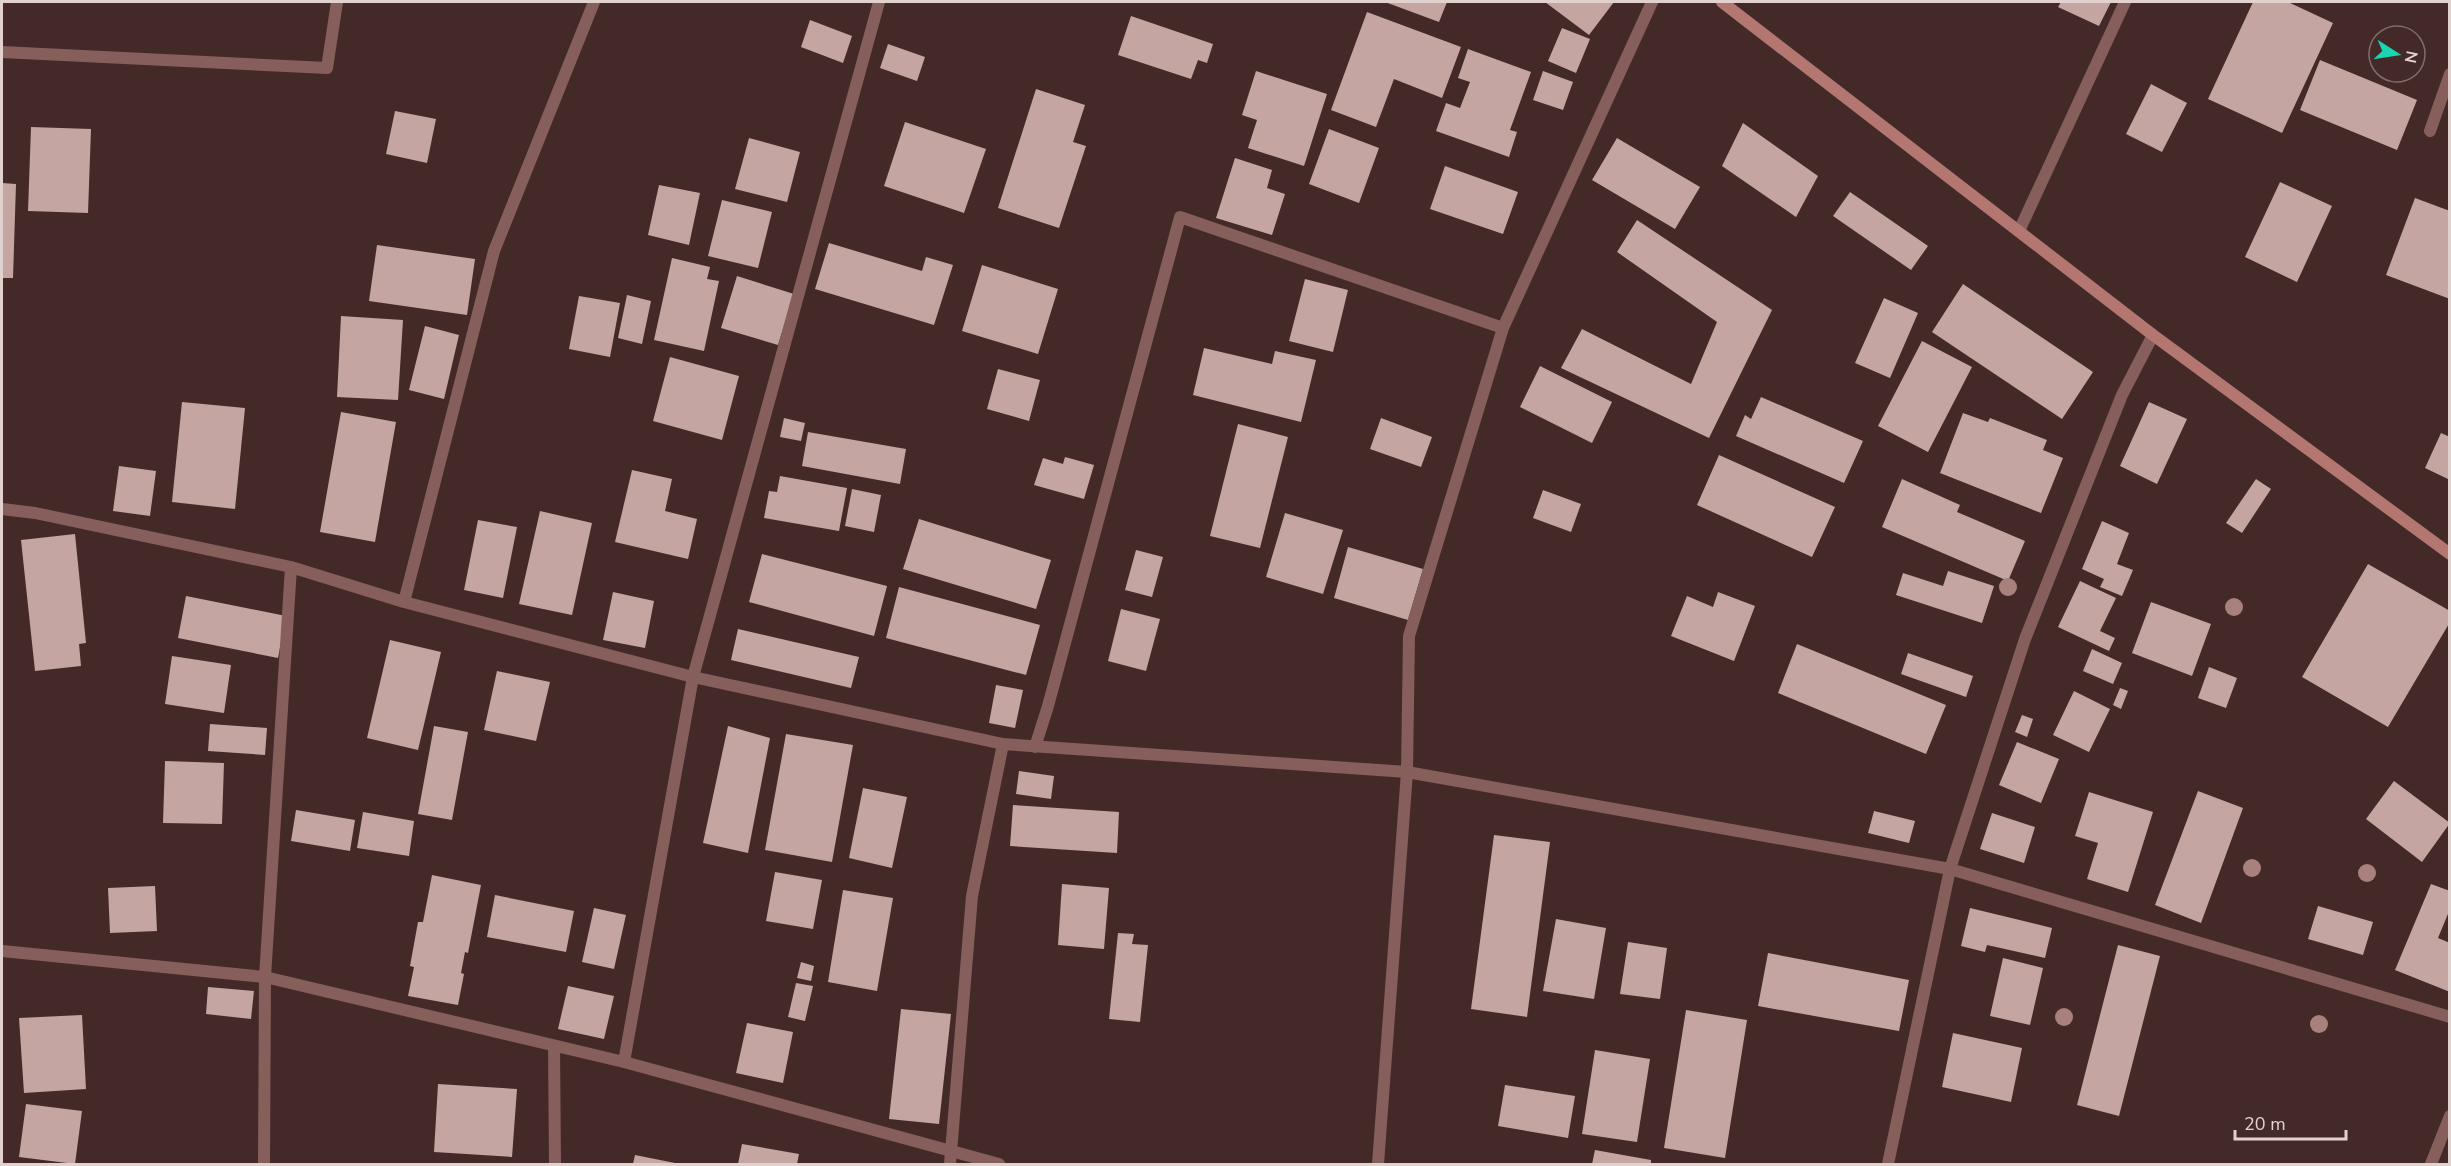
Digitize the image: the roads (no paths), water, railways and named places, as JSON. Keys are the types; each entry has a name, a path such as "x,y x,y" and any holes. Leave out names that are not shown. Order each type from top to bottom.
{"street":[{"path":"2,52 327,68 336,2"},
{"path":"404,602 495,251 594,2"},
{"path":"624,1062 693,678 879,2"},
{"path":"1378,1164 1407,772 1409,636 1503,328 1652,2"},
{"path":"1722,2 2153,335 2450,554"},
{"path":"2019,231 2125,2"},
{"path":"2430,131 2450,74"},
{"path":"1035,747 1180,217 1503,328"},
{"path":"1888,1164 1950,869 2025,639 2122,395 2153,335"},
{"path":"2,510 35,513 291,567 404,602 693,678 1003,744 1407,772 1950,869 2450,1017"},
{"path":"264,1164 265,977 291,567"},
{"path":"950,1158 972,896 1003,744"},
{"path":"2,951 265,977 624,1062 950,1158 999,1164"},
{"path":"554,1046 555,1164"},
{"path":"2431,1164 2450,1116"}]}
